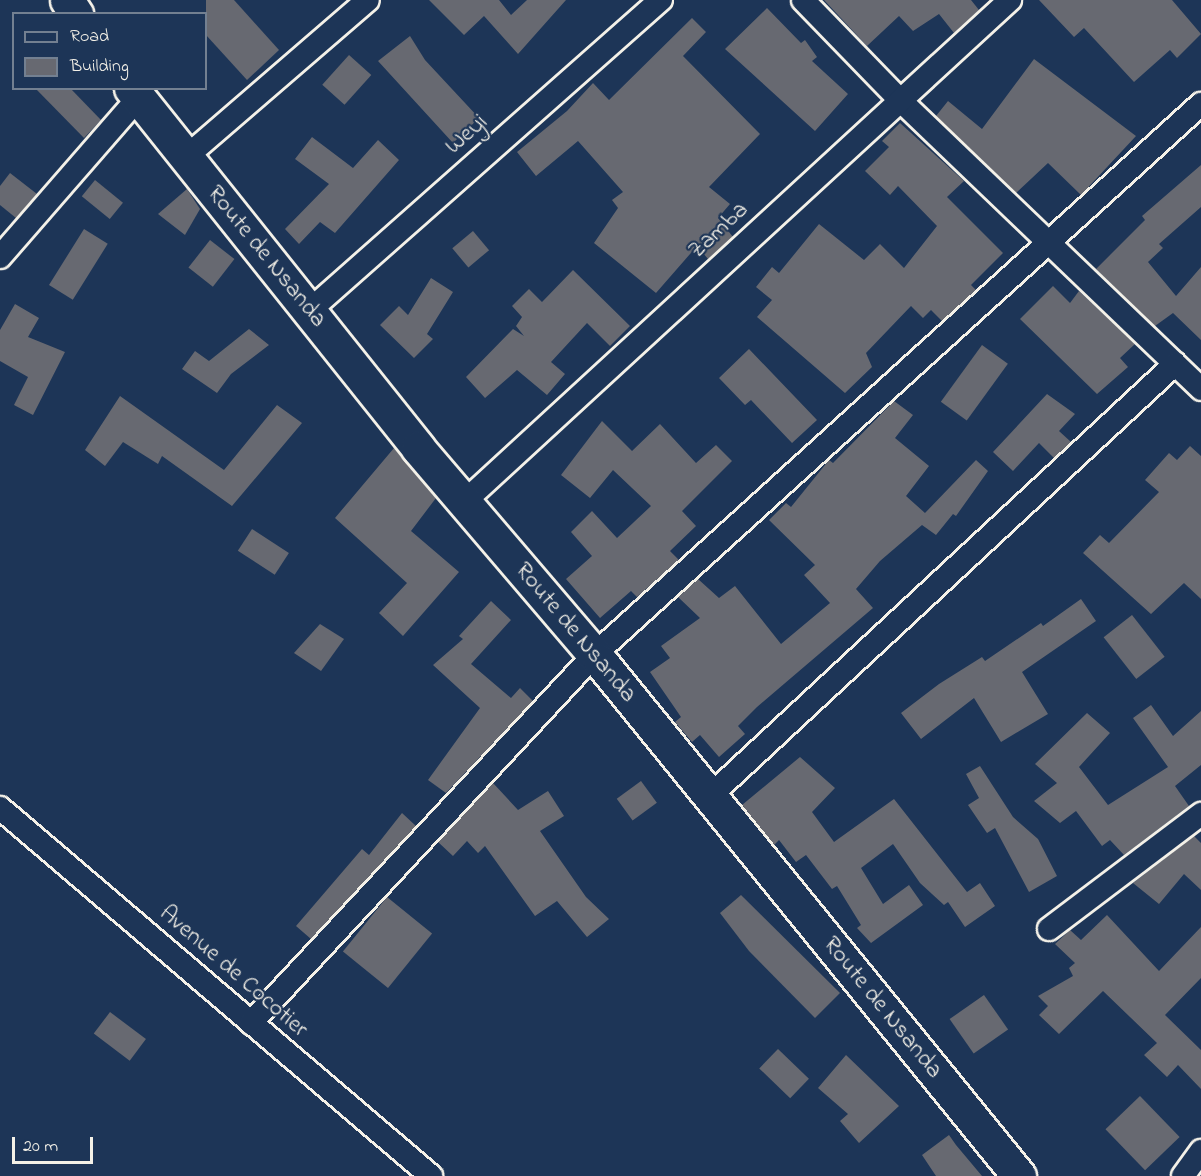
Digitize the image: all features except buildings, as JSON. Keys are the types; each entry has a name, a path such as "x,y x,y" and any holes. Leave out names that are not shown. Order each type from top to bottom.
{"street":[{"path":"186,157 368,0"},
{"name":"Weyi","path":"309,311 661,0"},
{"path":"803,0 901,100 1201,389"},
{"name":"Zamba","path":"464,502 1010,0"},
{"path":"0,257 134,93"},
{"name":"Route de Nsanda","path":"134,93 464,502 594,655 1019,1176"},
{"path":"251,1023 594,655 1050,244 1201,104"},
{"path":"710,796 1175,364"},
{"name":"Avenue de Cocotier","path":"0,808 431,1176"},
{"path":"1049,929 1201,814"},
{"path":"1183,1176 1201,1151"}]}
